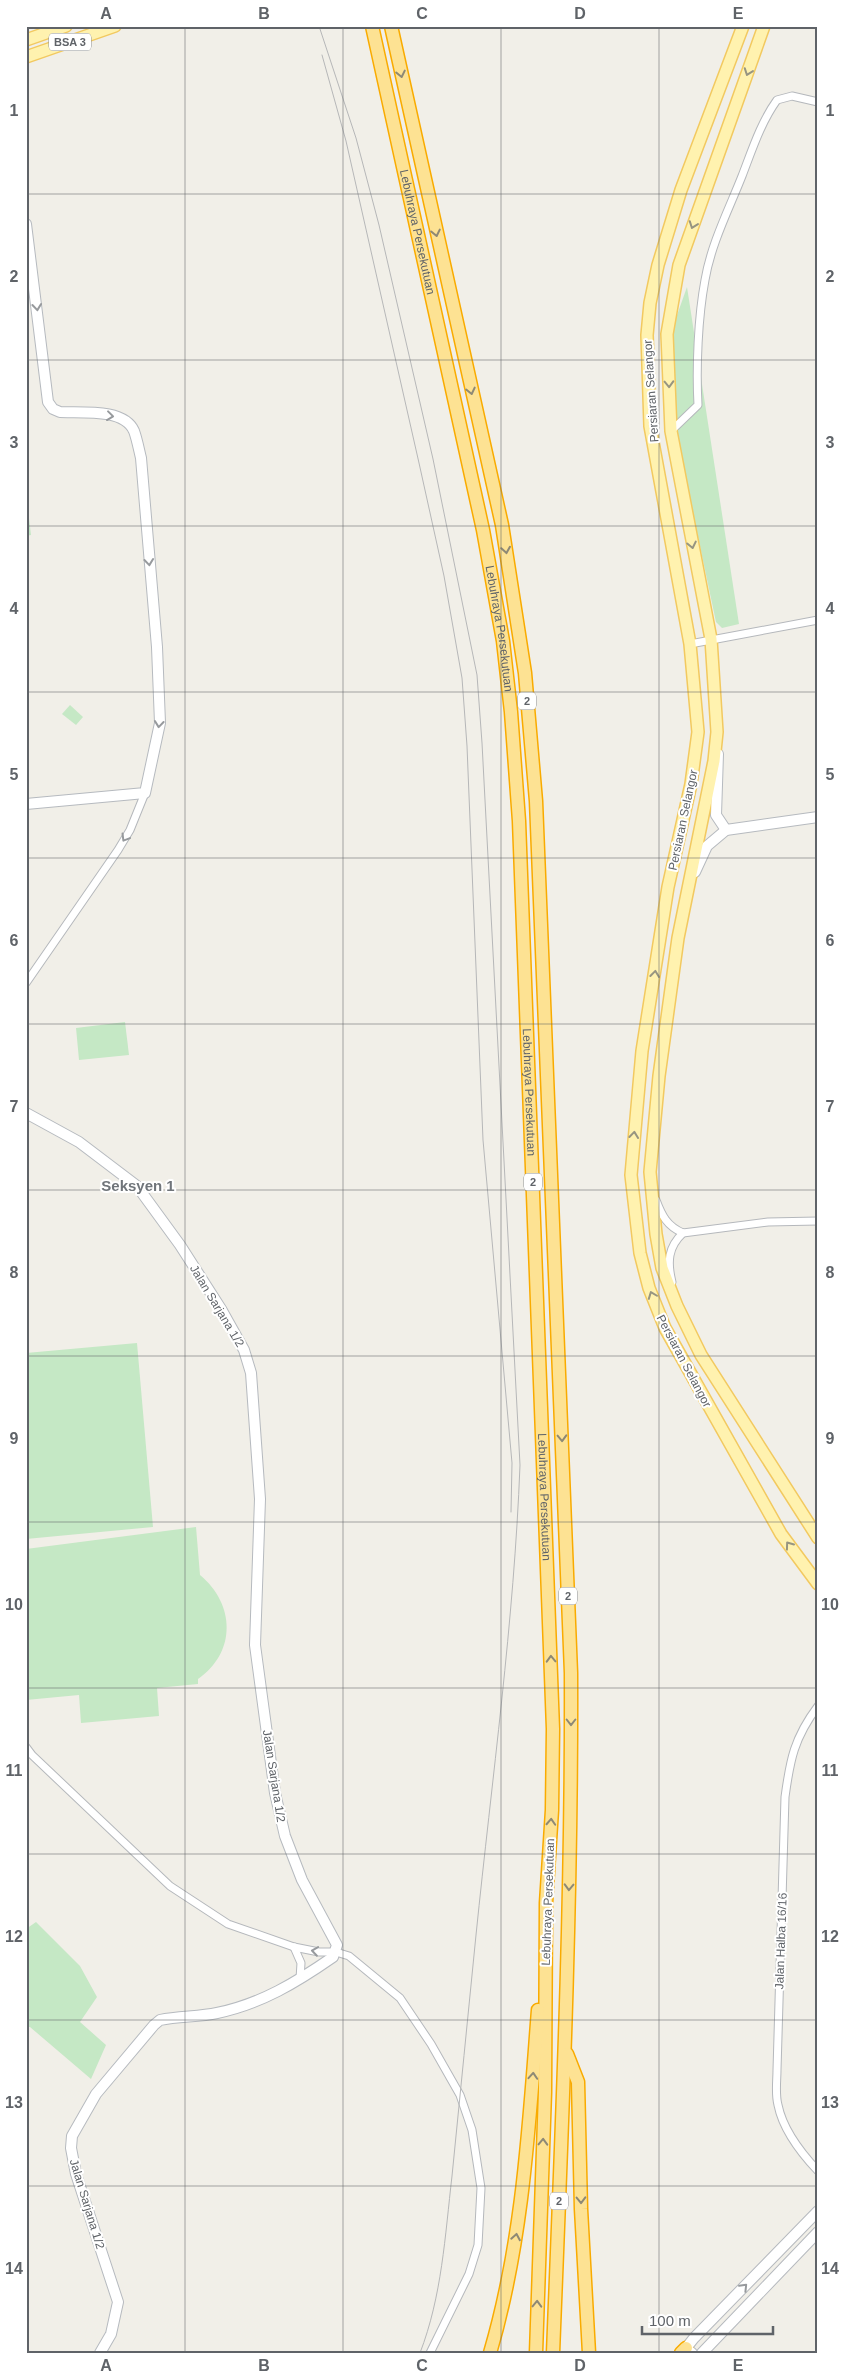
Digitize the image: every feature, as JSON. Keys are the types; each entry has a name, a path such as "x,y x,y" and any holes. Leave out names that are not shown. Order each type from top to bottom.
{"highway":[{"name":"Lebuhraya Persekutuan","path":"372,26 483,530 503,641 511,712 519,821 553,1728 552,1810 546,1902 545,2092 536,2353"},
{"name":"Lebuhraya Persekutuan","path":"391,26 502,526 525,674 536,811 571,1673 572,1803 553,2353"},
{"path":"490,2353 504,2304 520,2220 546,1902"},
{"path":"565,2049 578,2082 581,2209 589,2353"}],"main road":[{"name":"BSA 3","path":"26,40 66,26"},
{"name":"BSA 3","path":"26,57 115,26"},
{"name":"Persiaran Selangor","path":"743,26 672,218 652,293 647,335 650,426 690,644 698,720 696,755 668,887 642,1051 631,1175 640,1253 649,1288 664,1328 781,1534 818,1584"},
{"name":"Persiaran Selangor","path":"764,26 680,265 667,334 671,431 711,639 716,732 714,761 685,899 658,1076 651,1147 650,1186 662,1268 677,1306 701,1355 818,1538"}],"street":[{"path":"671,431 698,405 700,326 705,279 713,250 756,140 770,110 777,100 792,96 818,102"},
{"path":"26,224 48,402 53,409 60,412 116,415 123,419 134,431 141,458 157,647 160,723 145,793 130,830 26,983"},
{"path":"690,644 818,620"},
{"path":"716,732 719,761 715,805 716,815 726,830"},
{"path":"26,804 145,793"},
{"path":"685,899 706,846 726,830 818,817"},
{"name":"Jalan Sarjana 1/2","path":"26,1113 79,1142 137,1186 180,1245 221,1309 244,1350 250,1373 260,1499 255,1645 275,1793 279,1817 293,1858 315,1906 335,1938 336,1952 333,1957 284,1990 217,2013 160,2020 154,2024 96,2094 72,2136 70,2148 76,2174 118,2302 111,2334 100,2353"},
{"path":"650,1186 663,1218 672,1228 683,1233 768,1222 818,1221"},
{"path":"677,1306 668,1258 671,1246 683,1233"},
{"name":"Jalan Halba 16/16","path":"818,1706 799,1736 791,1758 785,1798 777,2070 778,2105 785,2124 806,2158 818,2171"},
{"path":"26,1747 32,1755 170,1886 228,1924 294,1947 319,1952 336,1952 349,1956 400,1998 432,2044 456,2087 472,2130 481,2188 478,2245 458,2300 430,2353"},
{"path":"294,1947 301,1963 300,1980"},
{"path":"686,2351 818,2211"},
{"path":"702,2353 818,2232"}],"green space":[{"path":"687,287 739,624 722,628 716,622 674,423 670,335"},
{"path":"26,493 31,535 26,536"},
{"path":"70,705 83,717 76,725 62,714"},
{"path":"125,1022 129,1055 79,1060 76,1028"},
{"path":"137,1343 153,1527 26,1539 26,1353"},
{"path":"196,1527 200,1575 212,1587 220,1600 227,1628 225,1642 220,1655 211,1668 198,1679 198,1684 157,1688 159,1716 81,1723 79,1695 26,1700 26,1549"},
{"path":"36,1922 80,1966 97,1997 80,2022 106,2045 91,2079 30,2027 26,2027 26,1929"}],"tram line":[{"path":"319,26 356,138 379,225 433,459 477,675 520,1465 508,1641 442,2266 433,2310 420,2353"},
{"path":"322,55 346,141 419,463 444,576 462,678 467,746 483,1140 512,1463 511,1512"}],"district":[{"name":"Seksyen 1","path":"138,1186"}]}
